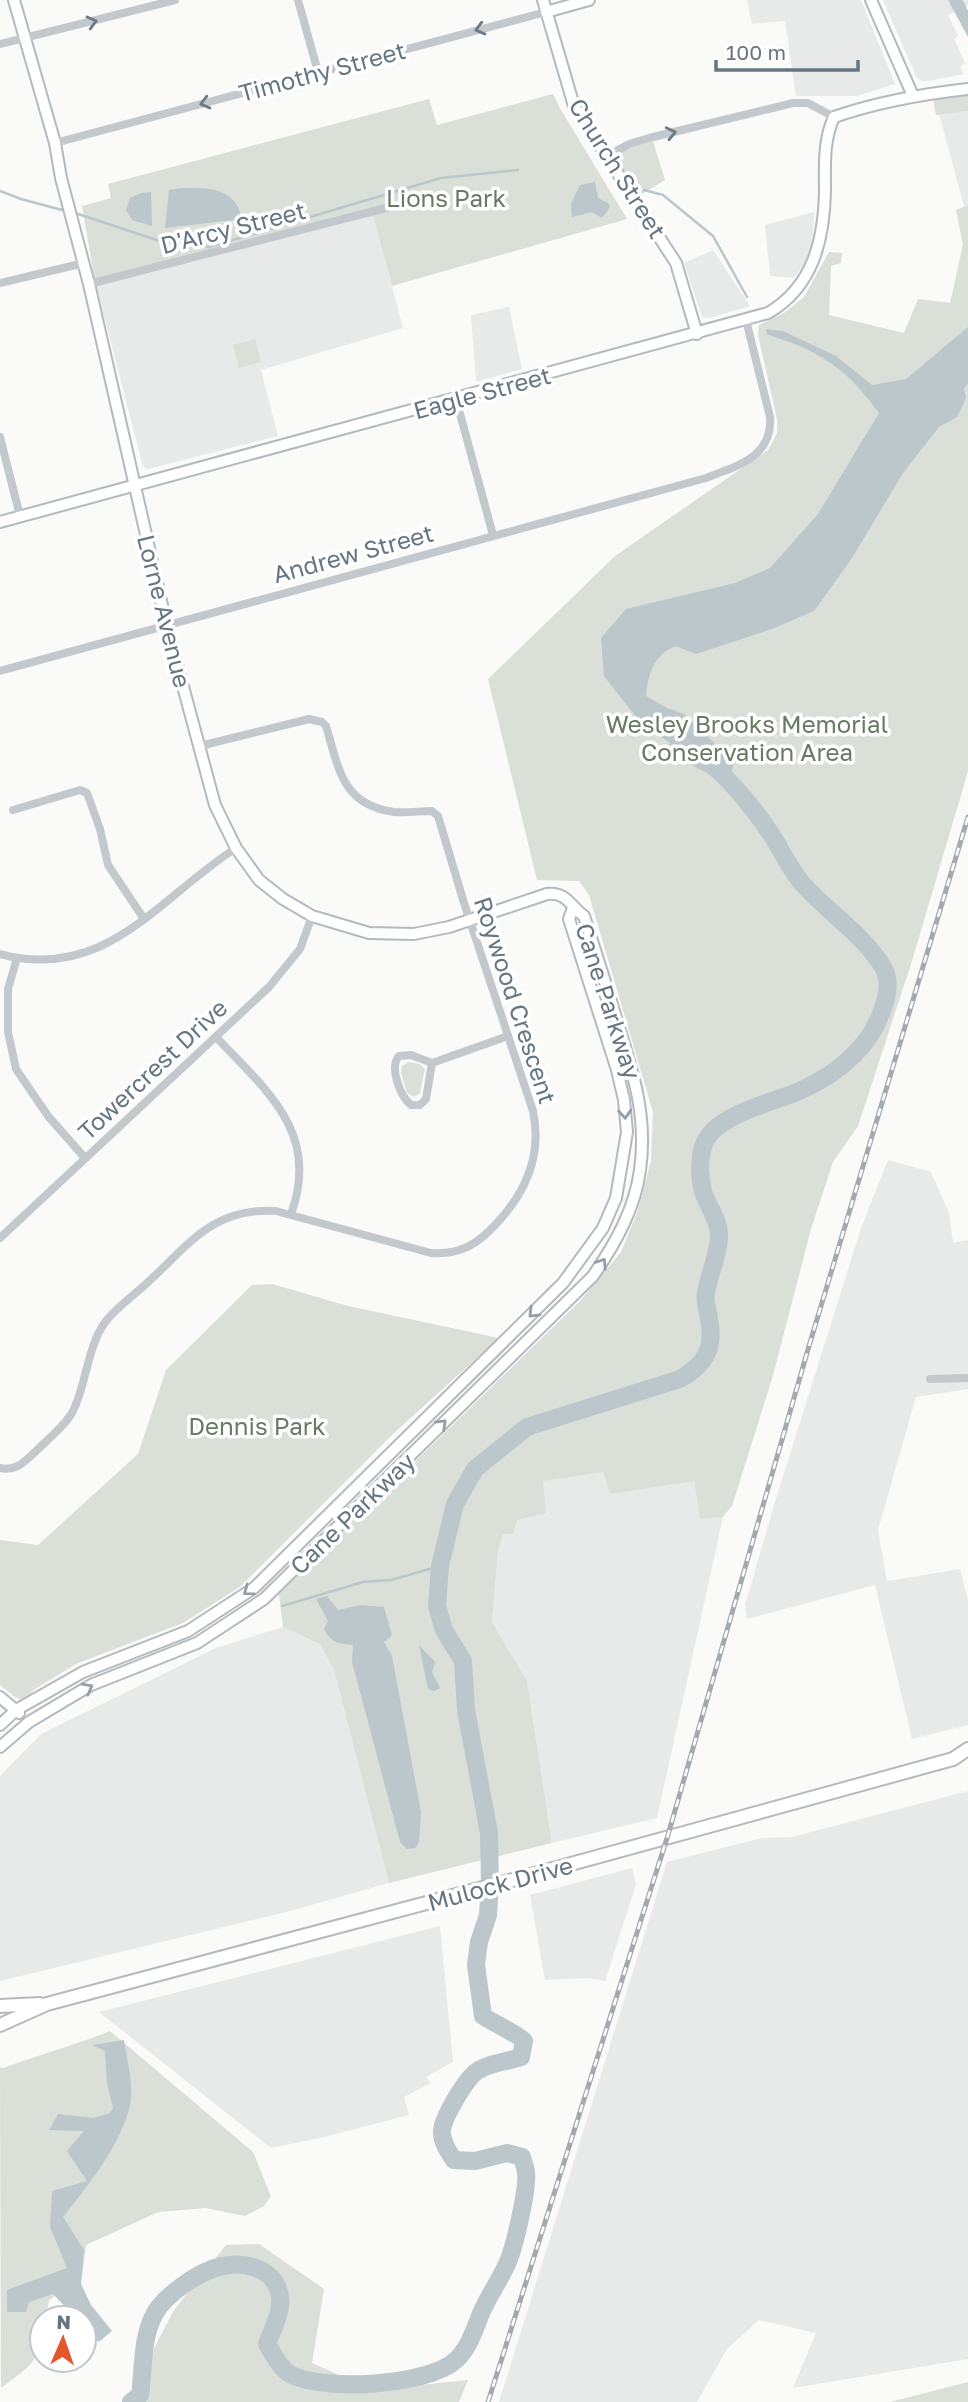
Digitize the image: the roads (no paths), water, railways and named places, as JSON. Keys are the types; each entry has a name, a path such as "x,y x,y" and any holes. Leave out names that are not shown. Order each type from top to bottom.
{"main road":[{"name":"Lorne Avenue","path":"14,0 55,143 167,627 215,805 236,848 260,880 283,899 312,916 369,933 414,934 449,927 547,894 556,893 567,898 573,908"},
{"name":"Church Street","path":"543,0 574,106 676,263 697,334"},
{"name":"Timothy Street","path":"546,12 589,0"},
{"path":"871,0 913,96"},
{"path":"834,117 870,105 913,96 968,89"},
{"name":"Eagle Street","path":"0,522 768,313 788,300 812,267 819,246 825,195 827,132 834,117"},
{"name":"Cane Parkway","path":"0,1725 16,1710 83,1672 188,1631 254,1588 563,1283 603,1228 616,1198 627,1132 624,1100 617,1070 569,919 573,908 584,916 638,1087 643,1130 640,1171 630,1210 615,1245 593,1276 264,1600 197,1643 91,1685 29,1722 0,1747"},
{"path":"0,1697 29,1722"},
{"name":"Mulock Drive","path":"0,2025 47,2004 953,1759 968,1749"},
{"name":"Mulock Drive","path":"953,1759 968,1761"},
{"name":"Mulock Drive","path":"0,2006 47,2004"}],"street":[{"path":"0,44 175,0"},
{"path":"298,0 318,72"},
{"name":"Timothy Street","path":"55,143 546,12"},
{"path":"607,156 617,149 649,138 793,103 808,103 834,117"},
{"name":"D'Arcy Street","path":"89,284 386,208"},
{"path":"0,283 84,263"},
{"name":"Andrew Street","path":"0,671 716,474 755,455 766,444 771,430 746,320"},
{"path":"456,399 493,535"},
{"path":"0,437 20,516"},
{"name":"Roywood Crescent","path":"0,1468 9,1469 25,1462 67,1420 105,1322 195,1238 215,1223 237,1213 263,1210 291,1214 431,1253 461,1251 485,1236 517,1199 528,1179 535,1151 533,1111 469,920 438,816 432,811 387,810 358,799 342,778 326,726 322,722 309,719 200,746"},
{"path":"13,810 80,790 86,793 100,829 108,865 144,919"},
{"path":"0,954 17,958 78,956 113,942 203,870 236,848"},
{"name":"Towercrest Drive","path":"0,1238 284,971 300,949 312,916"},
{"path":"17,958 8,989 8,1032 16,1069 48,1116 85,1158"},
{"path":"432,1063 426,1099 420,1105 411,1105 404,1097 394,1068 399,1056 406,1054 432,1063 508,1036"},
{"path":"216,1037 276,1101 293,1132 299,1157 299,1179 291,1214"},
{"path":"930,1379 968,1378"}],"waterway":[{"path":"303,219 441,178 518,170"},
{"path":"644,190 663,195 713,236 747,297"},
{"path":"0,191 62,210"},
{"path":"78,214 160,241 209,247 288,224"},
{"path":"131,2402 140,2395 144,2349 153,2316 176,2290 212,2269 244,2265 254,2267 272,2278 280,2298 280,2309 267,2344 280,2365 290,2374 305,2380 326,2383 374,2384 423,2376 456,2360 469,2342 513,2247 525,2192 526,2171 522,2157 507,2153 475,2161 454,2160 445,2146 442,2134 447,2116 468,2080 484,2067 521,2057 524,2041 483,2016 476,1965 479,1942 488,1915 489,1833 466,1710 463,1661 444,1630 437,1606 440,1566 455,1504 475,1469 527,1427 680,1379 702,1362 711,1339 706,1296 719,1236 700,1174 704,1144 711,1133 734,1116 804,1089 841,1066 871,1034 878,1022 887,993 885,971 875,955 802,883 758,815 712,765"},
{"path":"282,1606 363,1582 391,1580 440,1566"}],"railway":[{"path":"488,2402 668,1835 809,1346 968,817"}],"park label":[{"name":"Lions Park","path":"446,197"},
{"name":"Wesley Brooks Memorial Conservation Area","path":"747,737"},
{"name":"Dennis Park","path":"257,1425"}]}
